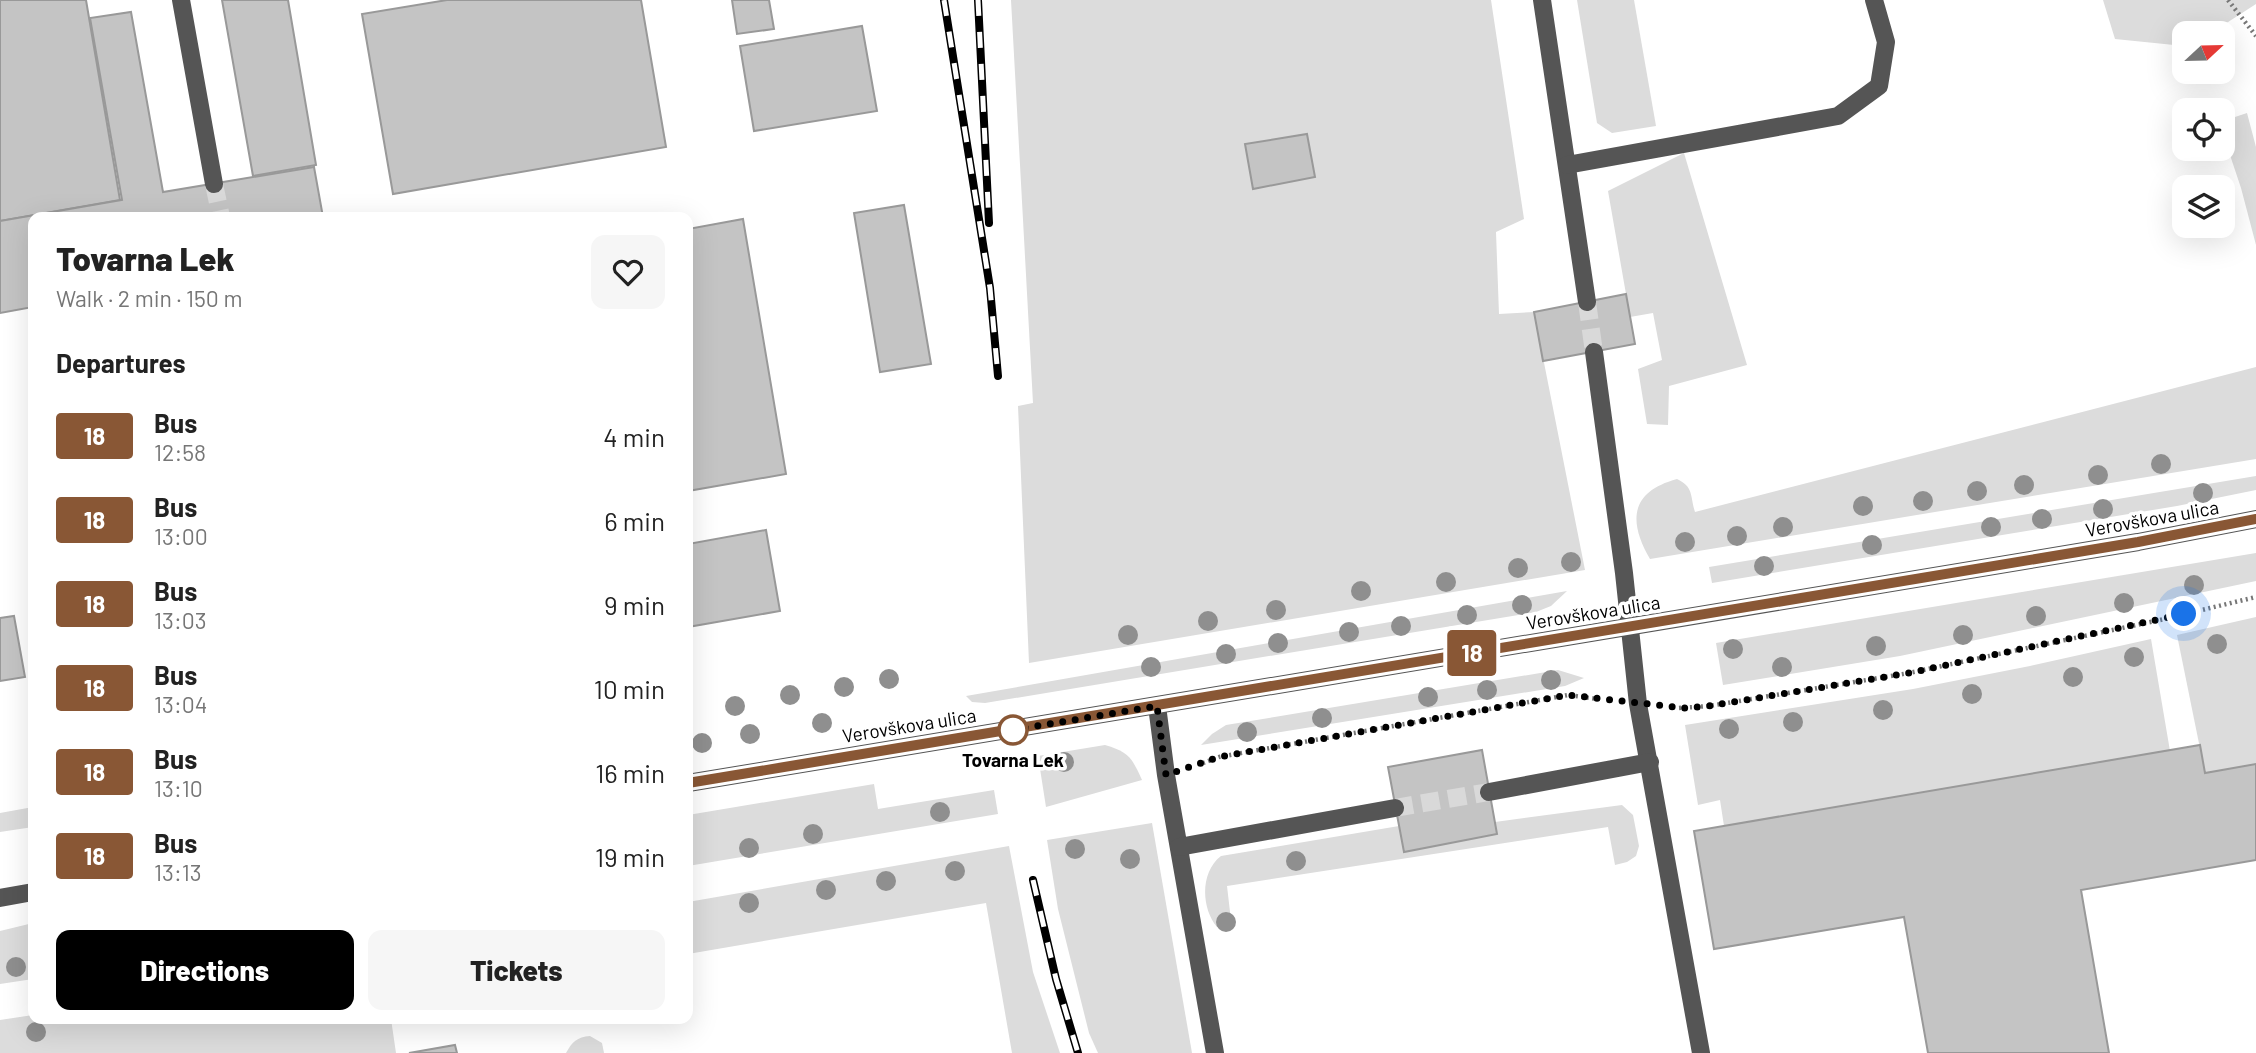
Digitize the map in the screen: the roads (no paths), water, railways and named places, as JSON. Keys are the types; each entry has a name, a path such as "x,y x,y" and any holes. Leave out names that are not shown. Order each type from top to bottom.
{"street":[{"path":"181,0 214,184"},
{"path":"1542,0 1587,302"},
{"path":"1567,165 1838,116 1879,86 1886,42 1874,0"},
{"path":"1594,352 1624,573 1638,704 1701,1053"},
{"name":"Verovškova ulica","path":"693,782 2138,542 2256,519"},
{"path":"1157,706 1166,775 1214,1053"},
{"path":"1489,792 1650,762"},
{"path":"1179,847 1395,808"},
{"path":"0,898 28,893"}],"tunnel":[{"path":"214,184 220,212"},
{"path":"1587,302 1594,352"},
{"path":"1395,808 1489,792"}],"railway":[{"path":"944,0 990,288 998,376"},
{"path":"978,0 989,223"},
{"path":"1033,880 1056,979 1078,1053"}],"place":[{"name":"Tovarna Lek","path":"1013,730"}]}
